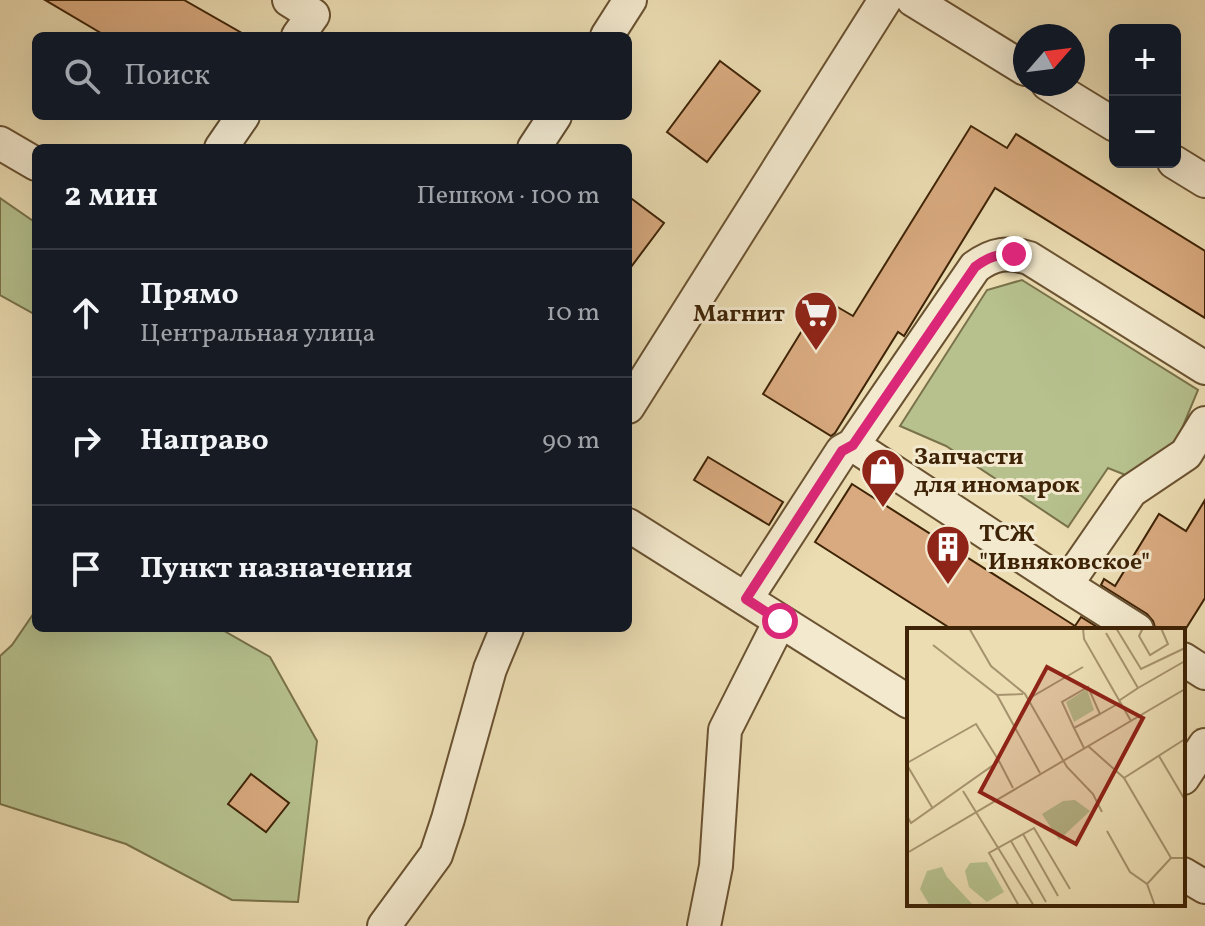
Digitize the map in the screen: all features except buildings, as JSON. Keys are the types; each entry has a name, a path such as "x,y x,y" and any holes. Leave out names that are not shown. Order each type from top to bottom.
{"street":[{"path":"610,32 630,0"},
{"path":"632,401 885,0"},
{"path":"913,0 1013,62"},
{"path":"1068,96 1109,121"},
{"path":"224,144 240,120"},
{"path":"537,144 552,120"},
{"path":"0,143 32,162"},
{"path":"1181,166 1205,181"},
{"path":"746,599 842,451 853,445 975,267 987,259 1001,254 1029,258 1205,368"},
{"path":"1066,585 1131,491 1186,454 1205,423"},
{"path":"853,445 1134,628"},
{"path":"632,528 907,701"},
{"path":"704,926 716,866 725,730 780,621"},
{"path":"384,926 436,855 490,669 505,632"},
{"path":"1185,660 1205,673"},
{"path":"1185,775 1205,745"},
{"path":"1185,875 1205,887"}],"green space":[{"path":"0,198 32,220 32,313 0,295"},
{"path":"1022,280 1198,390 1176,443 1128,476 1108,468 1068,527 946,446 900,426 987,290"},
{"path":"32,616 32,632 226,632 270,657 317,741 298,902 232,900 126,844 0,804 0,656 12,645"}],"place":[{"name":"Магнит","path":"816,352"},
{"name":"Запчасти для иномарок","path":"883,509"},
{"name":"ТСЖ \"Ивняковское\"","path":"948,586"}],"route":[{"path":"780,621 746,599 842,451 853,445 975,267 1001,254 1014,254"}]}
